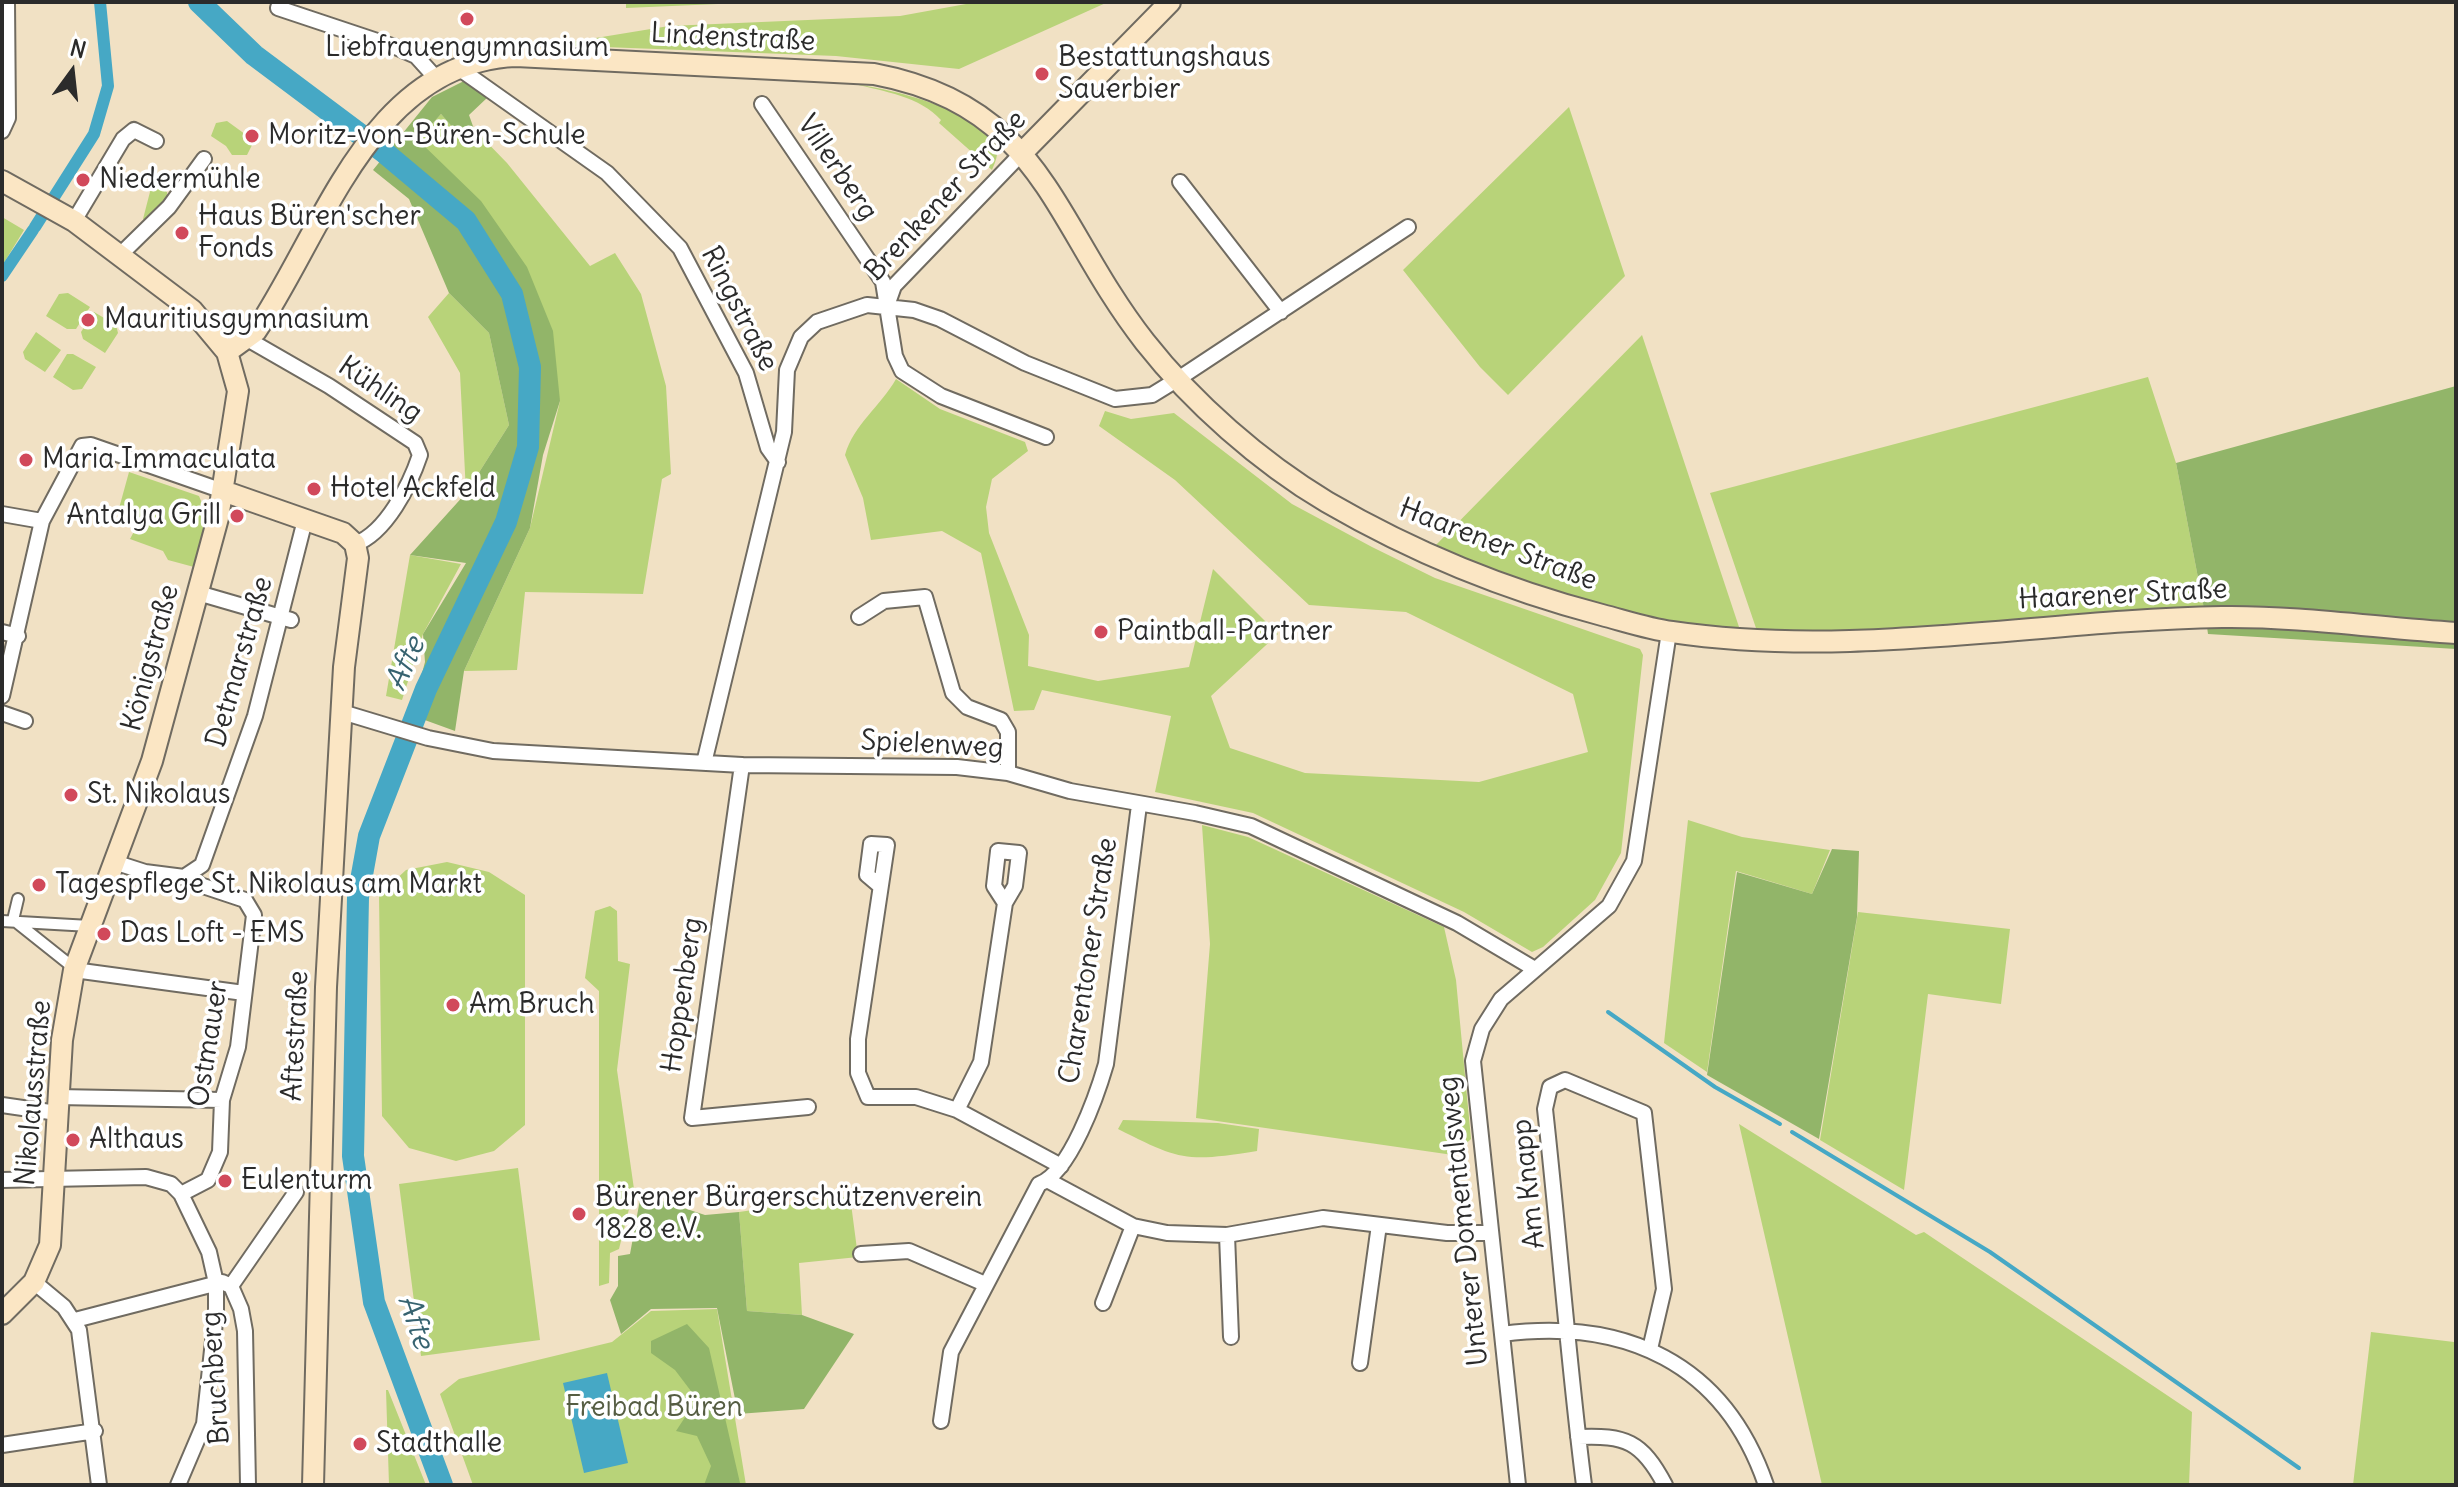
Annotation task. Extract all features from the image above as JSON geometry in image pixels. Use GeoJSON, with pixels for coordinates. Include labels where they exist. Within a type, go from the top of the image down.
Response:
{"type":"FeatureCollection","features":[{"type":"Feature","properties":{"kind":"main road","name":"Brenkener Straße"},"geometry":{"type":"LineString","coordinates":[[1023,152],[1170,2]]}},
{"type":"Feature","properties":{"kind":"main road","name":"Lindenstraße"},"geometry":{"type":"LineString","coordinates":[[249,340],[358,158],[385,119],[435,77],[477,61],[516,56],[874,74],[903,79],[949,96],[987,118],[1023,152]]}},
{"type":"Feature","properties":{"kind":"main road","name":"Haarener Straße"},"geometry":{"type":"LineString","coordinates":[[1023,152],[1126,316],[1178,379],[1285,473],[1378,529],[1443,561],[1549,601],[1669,632],[1751,640],[1819,641],[2234,617],[2456,633]]}},
{"type":"Feature","properties":{"kind":"main road"},"geometry":{"type":"LineString","coordinates":[[2,181],[58,210],[121,254],[192,310],[227,352],[249,340]]}},
{"type":"Feature","properties":{"kind":"main road","name":"Königstraße"},"geometry":{"type":"LineString","coordinates":[[74,970],[117,863],[152,761],[198,593],[223,491],[238,391],[227,352]]}},
{"type":"Feature","properties":{"kind":"main road"},"geometry":{"type":"LineString","coordinates":[[223,491],[343,533],[355,544]]}},
{"type":"Feature","properties":{"kind":"main road","name":"Aftestraße"},"geometry":{"type":"LineString","coordinates":[[313,1485],[320,1118],[342,712],[358,558],[355,544]]}},
{"type":"Feature","properties":{"kind":"main road","name":"Nikolausstraße"},"geometry":{"type":"LineString","coordinates":[[34,1282],[50,1245],[62,1040],[74,970]]}},
{"type":"Feature","properties":{"kind":"main road"},"geometry":{"type":"LineString","coordinates":[[2,1314],[34,1282]]}},
{"type":"Feature","properties":{"kind":"street"},"geometry":{"type":"LineString","coordinates":[[2,131],[8,118],[7,2]]}},
{"type":"Feature","properties":{"kind":"street"},"geometry":{"type":"LineString","coordinates":[[280,2],[278,8],[416,56],[435,77]]}},
{"type":"Feature","properties":{"kind":"street","name":"Ringstraße"},"geometry":{"type":"LineString","coordinates":[[457,67],[607,173],[635,198],[680,248],[746,373],[768,448],[778,462]]}},
{"type":"Feature","properties":{"kind":"street","name":"Villerberg"},"geometry":{"type":"LineString","coordinates":[[762,104],[883,282],[895,356],[902,371],[941,396],[1046,437]]}},
{"type":"Feature","properties":{"kind":"street"},"geometry":{"type":"LineString","coordinates":[[58,210],[134,130],[156,141]]}},
{"type":"Feature","properties":{"kind":"street","name":"Brenkener Straße"},"geometry":{"type":"LineString","coordinates":[[778,462],[784,432],[787,370],[801,337],[817,322],[836,313],[867,305],[887,305],[894,286],[1023,152]]}},
{"type":"Feature","properties":{"kind":"street"},"geometry":{"type":"LineString","coordinates":[[121,254],[169,207],[204,159]]}},
{"type":"Feature","properties":{"kind":"street"},"geometry":{"type":"LineString","coordinates":[[1180,182],[1281,312]]}},
{"type":"Feature","properties":{"kind":"street"},"geometry":{"type":"LineString","coordinates":[[887,305],[940,319],[1025,363],[1115,399],[1152,395],[1408,227]]}},
{"type":"Feature","properties":{"kind":"street","name":"Kühling"},"geometry":{"type":"LineString","coordinates":[[249,340],[329,386],[415,443],[420,455],[413,475],[377,531],[355,544]]}},
{"type":"Feature","properties":{"kind":"street"},"geometry":{"type":"LineString","coordinates":[[2,696],[42,521],[82,446],[91,445],[223,491]]}},
{"type":"Feature","properties":{"kind":"street"},"geometry":{"type":"LineString","coordinates":[[704,763],[778,462]]}},
{"type":"Feature","properties":{"kind":"street"},"geometry":{"type":"LineString","coordinates":[[2,514],[42,521]]}},
{"type":"Feature","properties":{"kind":"street","name":"Detmarstraße"},"geometry":{"type":"LineString","coordinates":[[190,876],[202,865],[215,834],[255,716],[286,618],[305,520]]}},
{"type":"Feature","properties":{"kind":"street"},"geometry":{"type":"LineString","coordinates":[[198,593],[286,618]]}},
{"type":"Feature","properties":{"kind":"street"},"geometry":{"type":"LineString","coordinates":[[859,617],[884,601],[925,597],[953,693],[967,707],[1001,720],[1008,732],[1008,773]]}},
{"type":"Feature","properties":{"kind":"street"},"geometry":{"type":"LineString","coordinates":[[2,632],[18,636]]}},
{"type":"Feature","properties":{"kind":"street","name":"Unterer Domentalsweg"},"geometry":{"type":"LineString","coordinates":[[1518,1485],[1473,1061],[1482,1029],[1501,999],[1533,968],[1609,906],[1634,861],[1669,632]]}},
{"type":"Feature","properties":{"kind":"street","name":"Spielenweg"},"geometry":{"type":"LineString","coordinates":[[342,712],[428,738],[493,751],[742,765],[957,767],[1008,773],[1139,805],[1251,826],[1457,923],[1533,968]]}},
{"type":"Feature","properties":{"kind":"street"},"geometry":{"type":"LineString","coordinates":[[2,713],[25,721]]}},
{"type":"Feature","properties":{"kind":"street","name":"Hoppenberg"},"geometry":{"type":"LineString","coordinates":[[742,765],[692,1118],[808,1107]]}},
{"type":"Feature","properties":{"kind":"street","name":"Charentoner Straße"},"geometry":{"type":"LineString","coordinates":[[941,1421],[951,1352],[1039,1184],[1049,1181],[1061,1166],[1098,1092],[1106,1064],[1139,805]]}},
{"type":"Feature","properties":{"kind":"street"},"geometry":{"type":"LineString","coordinates":[[117,863],[145,872],[190,876]]}},
{"type":"Feature","properties":{"kind":"street","name":"Ostmauer"},"geometry":{"type":"LineString","coordinates":[[181,1194],[203,1184],[215,1169],[220,1152],[222,1100],[238,1047],[253,909],[245,900],[200,885],[190,876]]}},
{"type":"Feature","properties":{"kind":"street"},"geometry":{"type":"LineString","coordinates":[[880,886],[858,1039],[858,1073],[868,1097],[916,1097],[957,1110],[1061,1166]]}},
{"type":"Feature","properties":{"kind":"street"},"geometry":{"type":"LineString","coordinates":[[8,921],[18,899]]}},
{"type":"Feature","properties":{"kind":"street"},"geometry":{"type":"LineString","coordinates":[[957,1110],[981,1062],[1005,903]]}},
{"type":"Feature","properties":{"kind":"street"},"geometry":{"type":"LineString","coordinates":[[8,921],[90,926]]}},
{"type":"Feature","properties":{"kind":"street"},"geometry":{"type":"LineString","coordinates":[[8,921],[74,970],[244,993]]}},
{"type":"Feature","properties":{"kind":"street","name":"Am Knapp"},"geometry":{"type":"LineString","coordinates":[[1567,1329],[1545,1109],[1550,1087],[1565,1080],[1644,1113],[1664,1289],[1650,1349]]}},
{"type":"Feature","properties":{"kind":"street"},"geometry":{"type":"LineString","coordinates":[[2,1105],[222,1100]]}},
{"type":"Feature","properties":{"kind":"street"},"geometry":{"type":"LineString","coordinates":[[2,1180],[146,1177],[171,1184],[181,1194]]}},
{"type":"Feature","properties":{"kind":"street"},"geometry":{"type":"LineString","coordinates":[[1049,1181],[1133,1226],[1167,1233],[1227,1235],[1323,1218],[1447,1233],[1489,1233]]}},
{"type":"Feature","properties":{"kind":"street"},"geometry":{"type":"LineString","coordinates":[[178,1485],[204,1424],[216,1313],[223,1284],[296,1192]]}},
{"type":"Feature","properties":{"kind":"street","name":"Bruchberg"},"geometry":{"type":"LineString","coordinates":[[181,1194],[223,1284],[241,1309],[245,1331],[248,1485]]}},
{"type":"Feature","properties":{"kind":"street"},"geometry":{"type":"LineString","coordinates":[[1360,1363],[1379,1225]]}},
{"type":"Feature","properties":{"kind":"street"},"geometry":{"type":"LineString","coordinates":[[1103,1303],[1133,1226]]}},
{"type":"Feature","properties":{"kind":"street"},"geometry":{"type":"LineString","coordinates":[[1227,1235],[1231,1337]]}},
{"type":"Feature","properties":{"kind":"street"},"geometry":{"type":"LineString","coordinates":[[861,1254],[909,1251],[985,1284]]}},
{"type":"Feature","properties":{"kind":"street"},"geometry":{"type":"LineString","coordinates":[[34,1282],[75,1320],[81,1338],[95,1431],[99,1485]]}},
{"type":"Feature","properties":{"kind":"street"},"geometry":{"type":"LineString","coordinates":[[75,1320],[223,1284]]}},
{"type":"Feature","properties":{"kind":"street"},"geometry":{"type":"LineString","coordinates":[[1567,1329],[1584,1485]]}},
{"type":"Feature","properties":{"kind":"street"},"geometry":{"type":"LineString","coordinates":[[1502,1334],[1567,1329],[1599,1333],[1650,1349],[1708,1388],[1747,1441],[1766,1485]]}},
{"type":"Feature","properties":{"kind":"street"},"geometry":{"type":"LineString","coordinates":[[2,1445],[95,1431]]}},
{"type":"Feature","properties":{"kind":"street"},"geometry":{"type":"LineString","coordinates":[[1578,1437],[1615,1436],[1645,1453],[1665,1485]]}},
{"type":"Feature","properties":{"kind":"green space"},"geometry":{"type":"Polygon","coordinates":[[[626,2],[764,2],[626,8],[626,2]]]}},
{"type":"Feature","properties":{"kind":"green space"},"geometry":{"type":"Polygon","coordinates":[[[977,2],[1108,2],[959,69],[836,56],[553,45],[669,26],[900,16],[977,2]]]}},
{"type":"Feature","properties":{"kind":"green space"},"geometry":{"type":"Polygon","coordinates":[[[470,78],[488,97],[469,115],[474,129],[460,136],[441,114],[418,140],[481,201],[527,267],[553,331],[560,401],[543,455],[530,528],[464,671],[455,731],[411,715],[425,662],[423,634],[466,563],[410,555],[466,493],[509,425],[489,333],[449,293],[409,199],[373,170],[432,97],[470,78]]]}},
{"type":"Feature","properties":{"kind":"green space"},"geometry":{"type":"Polygon","coordinates":[[[854,84],[933,103],[973,122],[988,133],[996,146],[997,155],[992,170],[939,123],[941,120],[933,112],[901,96],[854,84]]]}},
{"type":"Feature","properties":{"kind":"green space"},"geometry":{"type":"Polygon","coordinates":[[[1569,107],[1625,276],[1508,395],[1480,367],[1403,270],[1569,107]]]}},
{"type":"Feature","properties":{"kind":"green space"},"geometry":{"type":"Polygon","coordinates":[[[441,114],[460,136],[474,129],[507,163],[590,266],[615,253],[641,294],[666,386],[671,474],[662,479],[643,594],[525,592],[517,670],[464,671],[530,528],[560,401],[418,140],[441,114]]]}},
{"type":"Feature","properties":{"kind":"green space"},"geometry":{"type":"Polygon","coordinates":[[[227,121],[249,137],[252,145],[247,155],[232,155],[226,146],[211,136],[216,123],[227,121]]]}},
{"type":"Feature","properties":{"kind":"green space"},"geometry":{"type":"Polygon","coordinates":[[[158,185],[167,192],[168,202],[146,221],[143,219],[151,188],[158,185]]]}},
{"type":"Feature","properties":{"kind":"green space"},"geometry":{"type":"Polygon","coordinates":[[[2,217],[24,230],[2,266],[2,217]]]}},
{"type":"Feature","properties":{"kind":"green space"},"geometry":{"type":"Polygon","coordinates":[[[68,293],[90,307],[76,329],[67,329],[46,316],[59,294],[68,293]]]}},
{"type":"Feature","properties":{"kind":"green space"},"geometry":{"type":"Polygon","coordinates":[[[449,293],[489,333],[509,425],[466,493],[460,373],[428,317],[449,293]]]}},
{"type":"Feature","properties":{"kind":"green space"},"geometry":{"type":"Polygon","coordinates":[[[94,312],[116,325],[118,333],[105,353],[83,339],[81,332],[94,312]]]}},
{"type":"Feature","properties":{"kind":"green space"},"geometry":{"type":"Polygon","coordinates":[[[36,332],[61,350],[45,372],[25,359],[23,352],[36,332]]]}},
{"type":"Feature","properties":{"kind":"green space"},"geometry":{"type":"Polygon","coordinates":[[[1642,335],[1740,630],[1647,618],[1546,593],[1434,547],[1642,335]]]}},
{"type":"Feature","properties":{"kind":"green space"},"geometry":{"type":"Polygon","coordinates":[[[67,354],[73,354],[96,367],[82,389],[73,390],[53,377],[67,354]]]}},
{"type":"Feature","properties":{"kind":"green space"},"geometry":{"type":"Polygon","coordinates":[[[2148,377],[2176,463],[2204,609],[1870,630],[1757,631],[1710,493],[2148,377]]]}},
{"type":"Feature","properties":{"kind":"green space"},"geometry":{"type":"Polygon","coordinates":[[[896,379],[940,409],[1025,442],[1028,451],[992,479],[986,507],[989,533],[1029,635],[1028,666],[1098,681],[1189,667],[1213,569],[1278,634],[1211,696],[1230,748],[1305,773],[1479,782],[1588,752],[1573,694],[1406,612],[1309,605],[1175,480],[1099,426],[1105,411],[1131,419],[1174,413],[1292,504],[1372,547],[1435,578],[1640,649],[1643,655],[1621,853],[1595,900],[1543,947],[1532,952],[1464,912],[1253,813],[1155,792],[1171,716],[1042,690],[1034,710],[1014,711],[981,553],[942,531],[871,540],[863,498],[845,455],[861,425],[896,379]]]}},
{"type":"Feature","properties":{"kind":"green space"},"geometry":{"type":"Polygon","coordinates":[[[2456,386],[2456,623],[2297,608],[2204,609],[2176,463],[2456,386]]]}},
{"type":"Feature","properties":{"kind":"green space"},"geometry":{"type":"Polygon","coordinates":[[[129,472],[199,496],[208,518],[194,567],[168,560],[163,551],[130,539],[138,524],[118,512],[129,472]]]}},
{"type":"Feature","properties":{"kind":"green space"},"geometry":{"type":"Polygon","coordinates":[[[410,555],[461,564],[423,634],[402,700],[386,696],[410,555]]]}},
{"type":"Feature","properties":{"kind":"green space"},"geometry":{"type":"Polygon","coordinates":[[[2207,627],[2288,628],[2456,642],[2456,649],[2208,634],[2207,627]]]}},
{"type":"Feature","properties":{"kind":"green space"},"geometry":{"type":"Polygon","coordinates":[[[1688,820],[1742,837],[1830,850],[1812,894],[1736,871],[1707,1072],[1664,1043],[1688,820]]]}},
{"type":"Feature","properties":{"kind":"green space"},"geometry":{"type":"Polygon","coordinates":[[[1202,825],[1248,837],[1444,927],[1456,980],[1471,1139],[1453,1155],[1196,1118],[1210,944],[1202,825]]]}},
{"type":"Feature","properties":{"kind":"green space"},"geometry":{"type":"Polygon","coordinates":[[[1832,849],[1859,851],[1857,917],[1819,1139],[1707,1075],[1737,872],[1812,894],[1832,849]]]}},
{"type":"Feature","properties":{"kind":"green space","name":"Am Bruch"},"geometry":{"type":"Polygon","coordinates":[[[447,862],[489,872],[525,895],[525,1125],[494,1151],[456,1161],[409,1148],[382,1116],[379,895],[406,870],[447,862]]]}},
{"type":"Feature","properties":{"kind":"green space"},"geometry":{"type":"Polygon","coordinates":[[[610,906],[617,911],[618,961],[630,964],[617,1070],[634,1189],[619,1249],[610,1253],[609,1283],[599,1286],[599,991],[585,978],[595,911],[610,906]]]}},
{"type":"Feature","properties":{"kind":"green space"},"geometry":{"type":"Polygon","coordinates":[[[1858,912],[2010,929],[2001,1004],[1928,994],[1904,1190],[1820,1140],[1858,912]]]}},
{"type":"Feature","properties":{"kind":"green space"},"geometry":{"type":"Polygon","coordinates":[[[1123,1120],[1218,1123],[1259,1129],[1257,1151],[1215,1157],[1171,1153],[1118,1129],[1123,1120]]]}},
{"type":"Feature","properties":{"kind":"green space"},"geometry":{"type":"Polygon","coordinates":[[[1739,1124],[1916,1235],[1924,1232],[2192,1412],[2189,1485],[1822,1485],[1739,1124]]]}},
{"type":"Feature","properties":{"kind":"green space"},"geometry":{"type":"Polygon","coordinates":[[[518,1168],[540,1340],[421,1356],[399,1184],[518,1168]]]}},
{"type":"Feature","properties":{"kind":"green space"},"geometry":{"type":"Polygon","coordinates":[[[641,1194],[705,1215],[739,1212],[747,1311],[802,1315],[854,1334],[804,1409],[738,1414],[717,1308],[651,1309],[621,1334],[610,1300],[618,1286],[618,1256],[630,1254],[641,1194]]]}},
{"type":"Feature","properties":{"kind":"green space"},"geometry":{"type":"Polygon","coordinates":[[[850,1196],[858,1257],[799,1263],[802,1315],[747,1311],[739,1212],[850,1196]]]}},
{"type":"Feature","properties":{"kind":"green space","name":"Freibad Büren"},"geometry":{"type":"Polygon","coordinates":[[[717,1309],[746,1485],[473,1485],[440,1394],[459,1379],[612,1342],[651,1311],[717,1309]]]}},
{"type":"Feature","properties":{"kind":"green space"},"geometry":{"type":"Polygon","coordinates":[[[687,1324],[709,1348],[740,1483],[704,1485],[711,1466],[697,1436],[676,1431],[697,1399],[675,1370],[651,1353],[651,1341],[687,1324]]]}},
{"type":"Feature","properties":{"kind":"green space"},"geometry":{"type":"Polygon","coordinates":[[[2456,1331],[2456,1485],[2353,1485],[2371,1332],[2454,1342],[2456,1331]]]}},
{"type":"Feature","properties":{"kind":"green space"},"geometry":{"type":"Polygon","coordinates":[[[388,1390],[426,1485],[389,1485],[388,1390]]]}},
{"type":"Feature","properties":{"kind":"water"},"geometry":{"type":"Polygon","coordinates":[[[607,1373],[628,1463],[584,1473],[563,1383],[607,1373]]]}},
{"type":"Feature","properties":{"kind":"waterway"},"geometry":{"type":"LineString","coordinates":[[35,227],[94,134],[108,86],[100,2]]}},
{"type":"Feature","properties":{"kind":"waterway","name":"Afte"},"geometry":{"type":"LineString","coordinates":[[199,2],[254,55],[385,153],[466,221],[512,294],[530,367],[528,447],[506,522],[426,689],[369,836],[358,897],[353,1156],[374,1302],[442,1485]]}},
{"type":"Feature","properties":{"kind":"waterway"},"geometry":{"type":"LineString","coordinates":[[2,276],[33,230]]}},
{"type":"Feature","properties":{"kind":"waterway"},"geometry":{"type":"LineString","coordinates":[[1608,1012],[1715,1087],[1780,1124]]}},
{"type":"Feature","properties":{"kind":"waterway"},"geometry":{"type":"LineString","coordinates":[[1792,1132],[1990,1252],[2299,1468]]}},
{"type":"Feature","properties":{"kind":"place","name":"Liebfrauengymnasium"},"geometry":{"type":"Point","coordinates":[467,19]}},
{"type":"Feature","properties":{"kind":"place","name":"Bestattungshaus Sauerbier"},"geometry":{"type":"Point","coordinates":[1042,74]}},
{"type":"Feature","properties":{"kind":"place","name":"Moritz-von-Büren-Schule"},"geometry":{"type":"Point","coordinates":[252,136]}},
{"type":"Feature","properties":{"kind":"place","name":"Niedermühle"},"geometry":{"type":"Point","coordinates":[83,180]}},
{"type":"Feature","properties":{"kind":"place","name":"Haus Büren'scher Fonds"},"geometry":{"type":"Point","coordinates":[182,233]}},
{"type":"Feature","properties":{"kind":"place","name":"Mauritiusgymnasium"},"geometry":{"type":"Point","coordinates":[88,320]}},
{"type":"Feature","properties":{"kind":"place","name":"Maria Immaculata"},"geometry":{"type":"Point","coordinates":[26,460]}},
{"type":"Feature","properties":{"kind":"place","name":"Hotel Ackfeld"},"geometry":{"type":"Point","coordinates":[314,489]}},
{"type":"Feature","properties":{"kind":"place","name":"Antalya Grill"},"geometry":{"type":"Point","coordinates":[237,516]}},
{"type":"Feature","properties":{"kind":"place","name":"Paintball-Partner"},"geometry":{"type":"Point","coordinates":[1101,632]}},
{"type":"Feature","properties":{"kind":"place","name":"St. Nikolaus"},"geometry":{"type":"Point","coordinates":[71,795]}},
{"type":"Feature","properties":{"kind":"place","name":"Tagespflege St. Nikolaus am Markt"},"geometry":{"type":"Point","coordinates":[39,885]}},
{"type":"Feature","properties":{"kind":"place","name":"Das Loft - EMS"},"geometry":{"type":"Point","coordinates":[104,934]}},
{"type":"Feature","properties":{"kind":"place","name":"Am Bruch"},"geometry":{"type":"Point","coordinates":[453,1005]}},
{"type":"Feature","properties":{"kind":"place","name":"Althaus"},"geometry":{"type":"Point","coordinates":[73,1140]}},
{"type":"Feature","properties":{"kind":"place","name":"Eulenturm"},"geometry":{"type":"Point","coordinates":[225,1181]}},
{"type":"Feature","properties":{"kind":"place","name":"Bürener Bürgerschützenverein 1828 e.V."},"geometry":{"type":"Point","coordinates":[579,1214]}},
{"type":"Feature","properties":{"kind":"place","name":"Stadthalle"},"geometry":{"type":"Point","coordinates":[360,1444]}}]}
